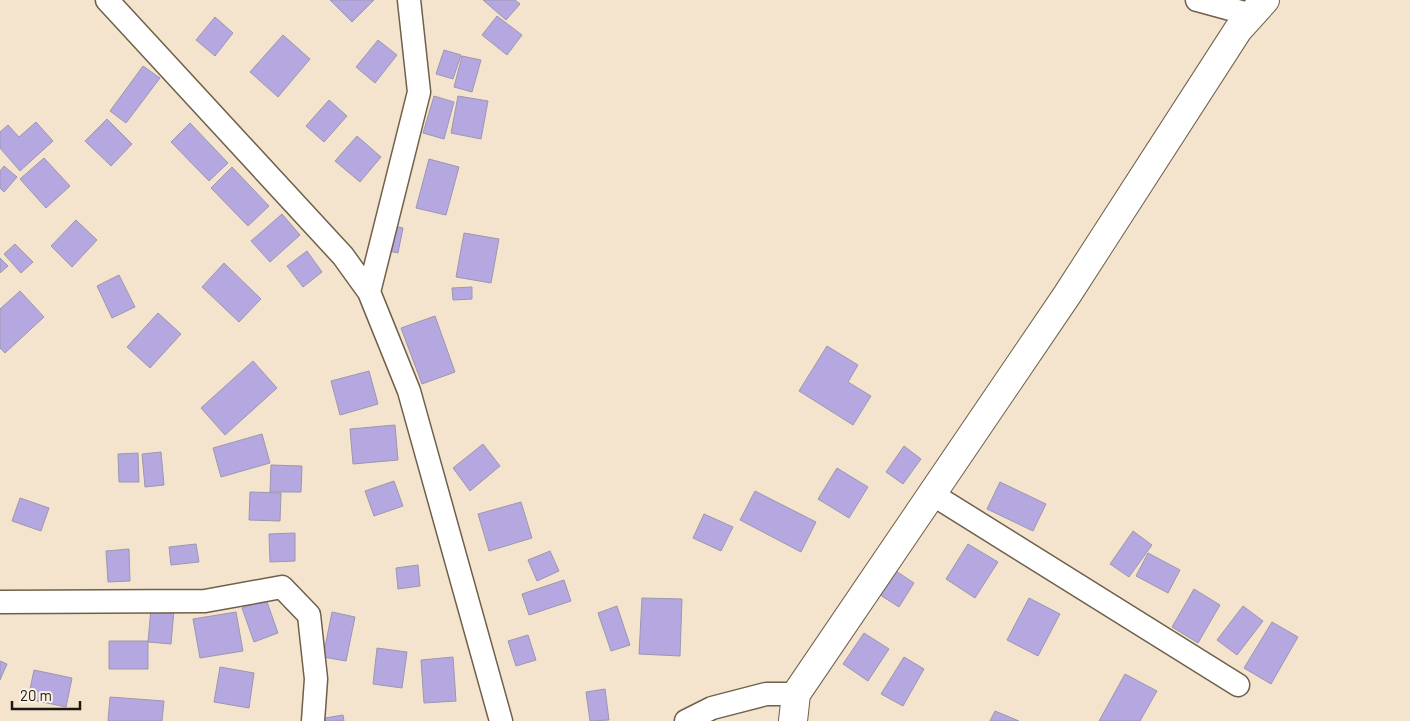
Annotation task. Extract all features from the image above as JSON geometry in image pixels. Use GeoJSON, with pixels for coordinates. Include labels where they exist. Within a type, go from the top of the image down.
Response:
{"type":"FeatureCollection","features":[{"type":"Feature","properties":{"kind":"street"},"geometry":{"type":"LineString","coordinates":[[107,0],[343,256],[369,292],[409,391],[501,721]]}},
{"type":"Feature","properties":{"kind":"street"},"geometry":{"type":"LineString","coordinates":[[369,292],[419,92],[409,0]]}},
{"type":"Feature","properties":{"kind":"street"},"geometry":{"type":"LineString","coordinates":[[1197,0],[1258,8]]}},
{"type":"Feature","properties":{"kind":"street"},"geometry":{"type":"LineString","coordinates":[[793,721],[796,694],[1067,295],[1238,30],[1258,8]]}},
{"type":"Feature","properties":{"kind":"street"},"geometry":{"type":"LineString","coordinates":[[932,494],[1238,685]]}},
{"type":"Feature","properties":{"kind":"street"},"geometry":{"type":"LineString","coordinates":[[0,602],[205,601],[282,587],[309,615],[316,679],[313,721]]}},
{"type":"Feature","properties":{"kind":"street"},"geometry":{"type":"LineString","coordinates":[[686,721],[712,708],[766,694],[796,694]]}},
{"type":"Feature","properties":{"kind":"building"},"geometry":{"type":"Polygon","coordinates":[[[330,0],[374,0],[352,22],[330,0]]]}},
{"type":"Feature","properties":{"kind":"building"},"geometry":{"type":"Polygon","coordinates":[[[483,0],[515,0],[520,4],[506,20],[483,0]]]}},
{"type":"Feature","properties":{"kind":"building"},"geometry":{"type":"Polygon","coordinates":[[[497,16],[522,35],[507,55],[482,35],[497,16]]]}},
{"type":"Feature","properties":{"kind":"building"},"geometry":{"type":"Polygon","coordinates":[[[215,17],[233,33],[215,56],[196,40],[215,17]]]}},
{"type":"Feature","properties":{"kind":"building"},"geometry":{"type":"Polygon","coordinates":[[[283,35],[310,59],[278,97],[250,72],[283,35]]]}},
{"type":"Feature","properties":{"kind":"building"},"geometry":{"type":"Polygon","coordinates":[[[378,40],[397,55],[375,83],[356,67],[378,40]]]}},
{"type":"Feature","properties":{"kind":"building"},"geometry":{"type":"Polygon","coordinates":[[[444,50],[461,55],[453,79],[436,74],[444,50]]]}},
{"type":"Feature","properties":{"kind":"building"},"geometry":{"type":"Polygon","coordinates":[[[462,56],[481,60],[472,92],[454,87],[462,56]]]}},
{"type":"Feature","properties":{"kind":"building"},"geometry":{"type":"Polygon","coordinates":[[[143,66],[160,78],[126,123],[110,111],[143,66]]]}},
{"type":"Feature","properties":{"kind":"building"},"geometry":{"type":"Polygon","coordinates":[[[434,96],[454,102],[444,139],[423,133],[434,96]]]}},
{"type":"Feature","properties":{"kind":"building"},"geometry":{"type":"Polygon","coordinates":[[[458,96],[488,101],[481,139],[451,133],[458,96]]]}},
{"type":"Feature","properties":{"kind":"building"},"geometry":{"type":"Polygon","coordinates":[[[329,100],[347,116],[324,142],[306,126],[329,100]]]}},
{"type":"Feature","properties":{"kind":"building"},"geometry":{"type":"Polygon","coordinates":[[[107,119],[132,144],[111,166],[85,141],[107,119]]]}},
{"type":"Feature","properties":{"kind":"building"},"geometry":{"type":"Polygon","coordinates":[[[36,122],[53,141],[20,171],[0,148],[0,132],[8,125],[19,137],[36,122]]]}},
{"type":"Feature","properties":{"kind":"building"},"geometry":{"type":"Polygon","coordinates":[[[190,123],[228,163],[209,181],[171,142],[190,123]]]}},
{"type":"Feature","properties":{"kind":"building"},"geometry":{"type":"Polygon","coordinates":[[[357,136],[381,157],[360,182],[335,161],[357,136]]]}},
{"type":"Feature","properties":{"kind":"building"},"geometry":{"type":"Polygon","coordinates":[[[44,158],[70,186],[46,208],[20,179],[44,158]]]}},
{"type":"Feature","properties":{"kind":"building"},"geometry":{"type":"Polygon","coordinates":[[[429,159],[459,167],[446,215],[416,208],[429,159]]]}},
{"type":"Feature","properties":{"kind":"building"},"geometry":{"type":"Polygon","coordinates":[[[4,166],[17,177],[4,192],[0,188],[0,171],[4,166]]]}},
{"type":"Feature","properties":{"kind":"building"},"geometry":{"type":"Polygon","coordinates":[[[232,167],[269,206],[248,226],[211,188],[232,167]]]}},
{"type":"Feature","properties":{"kind":"building"},"geometry":{"type":"Polygon","coordinates":[[[282,214],[300,235],[270,262],[251,241],[282,214]]]}},
{"type":"Feature","properties":{"kind":"building"},"geometry":{"type":"Polygon","coordinates":[[[76,220],[97,240],[72,267],[51,246],[76,220]]]}},
{"type":"Feature","properties":{"kind":"building"},"geometry":{"type":"Polygon","coordinates":[[[394,226],[403,228],[398,253],[389,251],[394,226]]]}},
{"type":"Feature","properties":{"kind":"building"},"geometry":{"type":"Polygon","coordinates":[[[464,233],[499,239],[491,283],[456,277],[464,233]]]}},
{"type":"Feature","properties":{"kind":"building"},"geometry":{"type":"Polygon","coordinates":[[[15,244],[33,262],[21,273],[4,254],[15,244]]]}},
{"type":"Feature","properties":{"kind":"building"},"geometry":{"type":"Polygon","coordinates":[[[307,251],[322,272],[303,287],[287,266],[307,251]]]}},
{"type":"Feature","properties":{"kind":"building"},"geometry":{"type":"Polygon","coordinates":[[[0,258],[8,266],[0,273],[0,258]]]}},
{"type":"Feature","properties":{"kind":"building"},"geometry":{"type":"Polygon","coordinates":[[[224,263],[261,299],[239,322],[202,287],[224,263]]]}},
{"type":"Feature","properties":{"kind":"building"},"geometry":{"type":"Polygon","coordinates":[[[119,275],[135,307],[112,318],[97,286],[119,275]]]}},
{"type":"Feature","properties":{"kind":"building"},"geometry":{"type":"Polygon","coordinates":[[[472,287],[472,299],[453,300],[452,288],[472,287]]]}},
{"type":"Feature","properties":{"kind":"building"},"geometry":{"type":"Polygon","coordinates":[[[20,291],[44,317],[5,353],[0,348],[0,309],[20,291]]]}},
{"type":"Feature","properties":{"kind":"building"},"geometry":{"type":"Polygon","coordinates":[[[158,313],[181,334],[150,368],[127,347],[158,313]]]}},
{"type":"Feature","properties":{"kind":"building"},"geometry":{"type":"Polygon","coordinates":[[[435,316],[455,372],[422,384],[401,328],[435,316]]]}},
{"type":"Feature","properties":{"kind":"building"},"geometry":{"type":"Polygon","coordinates":[[[827,346],[858,365],[848,382],[871,396],[853,425],[799,391],[827,346]]]}},
{"type":"Feature","properties":{"kind":"building"},"geometry":{"type":"Polygon","coordinates":[[[253,361],[277,388],[225,435],[201,408],[253,361]]]}},
{"type":"Feature","properties":{"kind":"building"},"geometry":{"type":"Polygon","coordinates":[[[369,371],[378,404],[340,415],[331,381],[369,371]]]}},
{"type":"Feature","properties":{"kind":"building"},"geometry":{"type":"Polygon","coordinates":[[[395,425],[398,460],[353,464],[350,429],[395,425]]]}},
{"type":"Feature","properties":{"kind":"building"},"geometry":{"type":"Polygon","coordinates":[[[262,434],[270,463],[221,477],[213,448],[262,434]]]}},
{"type":"Feature","properties":{"kind":"building"},"geometry":{"type":"Polygon","coordinates":[[[483,444],[500,466],[470,491],[453,468],[483,444]]]}},
{"type":"Feature","properties":{"kind":"building"},"geometry":{"type":"Polygon","coordinates":[[[904,446],[921,459],[903,484],[886,472],[904,446]]]}},
{"type":"Feature","properties":{"kind":"building"},"geometry":{"type":"Polygon","coordinates":[[[161,452],[164,485],[145,487],[142,454],[161,452]]]}},
{"type":"Feature","properties":{"kind":"building"},"geometry":{"type":"Polygon","coordinates":[[[138,453],[139,482],[119,482],[118,454],[138,453]]]}},
{"type":"Feature","properties":{"kind":"building"},"geometry":{"type":"Polygon","coordinates":[[[271,465],[302,466],[301,492],[270,492],[271,465]]]}},
{"type":"Feature","properties":{"kind":"building"},"geometry":{"type":"Polygon","coordinates":[[[837,468],[868,487],[849,518],[818,499],[837,468]]]}},
{"type":"Feature","properties":{"kind":"building"},"geometry":{"type":"Polygon","coordinates":[[[394,481],[403,506],[374,516],[365,491],[394,481]]]}},
{"type":"Feature","properties":{"kind":"building"},"geometry":{"type":"Polygon","coordinates":[[[1000,482],[1046,504],[1033,531],[987,509],[1000,482]]]}},
{"type":"Feature","properties":{"kind":"building"},"geometry":{"type":"Polygon","coordinates":[[[755,491],[816,522],[801,552],[740,520],[755,491]]]}},
{"type":"Feature","properties":{"kind":"building"},"geometry":{"type":"Polygon","coordinates":[[[250,492],[281,493],[280,521],[249,520],[250,492]]]}},
{"type":"Feature","properties":{"kind":"building"},"geometry":{"type":"Polygon","coordinates":[[[20,498],[49,508],[41,531],[12,521],[20,498]]]}},
{"type":"Feature","properties":{"kind":"building"},"geometry":{"type":"Polygon","coordinates":[[[521,502],[532,538],[489,551],[478,514],[521,502]]]}},
{"type":"Feature","properties":{"kind":"building"},"geometry":{"type":"Polygon","coordinates":[[[704,514],[733,527],[721,551],[693,538],[704,514]]]}},
{"type":"Feature","properties":{"kind":"building"},"geometry":{"type":"Polygon","coordinates":[[[1133,531],[1152,545],[1129,577],[1110,564],[1133,531]]]}},
{"type":"Feature","properties":{"kind":"building"},"geometry":{"type":"Polygon","coordinates":[[[295,533],[295,561],[270,562],[269,534],[295,533]]]}},
{"type":"Feature","properties":{"kind":"building"},"geometry":{"type":"Polygon","coordinates":[[[196,544],[199,562],[171,565],[169,547],[196,544]]]}},
{"type":"Feature","properties":{"kind":"building"},"geometry":{"type":"Polygon","coordinates":[[[968,544],[998,562],[975,598],[946,579],[968,544]]]}},
{"type":"Feature","properties":{"kind":"building"},"geometry":{"type":"Polygon","coordinates":[[[129,549],[130,581],[108,582],[106,551],[129,549]]]}},
{"type":"Feature","properties":{"kind":"building"},"geometry":{"type":"Polygon","coordinates":[[[550,551],[559,571],[537,581],[528,560],[550,551]]]}},
{"type":"Feature","properties":{"kind":"building"},"geometry":{"type":"Polygon","coordinates":[[[1148,553],[1180,570],[1168,593],[1136,576],[1148,553]]]}},
{"type":"Feature","properties":{"kind":"building"},"geometry":{"type":"Polygon","coordinates":[[[418,565],[420,586],[398,589],[396,568],[418,565]]]}},
{"type":"Feature","properties":{"kind":"building"},"geometry":{"type":"Polygon","coordinates":[[[893,569],[914,583],[899,607],[877,593],[893,569]]]}},
{"type":"Feature","properties":{"kind":"building"},"geometry":{"type":"Polygon","coordinates":[[[564,580],[571,601],[529,615],[522,594],[564,580]]]}},
{"type":"Feature","properties":{"kind":"building"},"geometry":{"type":"Polygon","coordinates":[[[1194,589],[1220,605],[1198,643],[1172,627],[1194,589]]]}},
{"type":"Feature","properties":{"kind":"building"},"geometry":{"type":"Polygon","coordinates":[[[642,598],[682,599],[680,656],[639,654],[642,598]]]}},
{"type":"Feature","properties":{"kind":"building"},"geometry":{"type":"Polygon","coordinates":[[[1029,598],[1060,614],[1038,656],[1007,640],[1029,598]]]}},
{"type":"Feature","properties":{"kind":"building"},"geometry":{"type":"Polygon","coordinates":[[[266,599],[278,633],[254,642],[242,608],[266,599]]]}},
{"type":"Feature","properties":{"kind":"building"},"geometry":{"type":"Polygon","coordinates":[[[617,606],[630,645],[611,651],[598,613],[617,606]]]}},
{"type":"Feature","properties":{"kind":"building"},"geometry":{"type":"Polygon","coordinates":[[[1243,606],[1263,621],[1237,655],[1217,640],[1243,606]]]}},
{"type":"Feature","properties":{"kind":"building"},"geometry":{"type":"Polygon","coordinates":[[[151,608],[174,610],[171,644],[148,642],[151,608]]]}},
{"type":"Feature","properties":{"kind":"building"},"geometry":{"type":"Polygon","coordinates":[[[236,612],[243,651],[200,658],[193,619],[236,612]]]}},
{"type":"Feature","properties":{"kind":"building"},"geometry":{"type":"Polygon","coordinates":[[[332,612],[355,617],[346,661],[323,657],[332,612]]]}},
{"type":"Feature","properties":{"kind":"building"},"geometry":{"type":"Polygon","coordinates":[[[1272,622],[1298,637],[1271,684],[1244,668],[1272,622]]]}},
{"type":"Feature","properties":{"kind":"building"},"geometry":{"type":"Polygon","coordinates":[[[864,633],[889,649],[868,681],[843,664],[864,633]]]}},
{"type":"Feature","properties":{"kind":"building"},"geometry":{"type":"Polygon","coordinates":[[[528,635],[536,660],[516,666],[508,641],[528,635]]]}},
{"type":"Feature","properties":{"kind":"building"},"geometry":{"type":"Polygon","coordinates":[[[109,641],[148,641],[148,669],[109,669],[109,641]]]}},
{"type":"Feature","properties":{"kind":"building"},"geometry":{"type":"Polygon","coordinates":[[[377,648],[407,652],[402,688],[373,684],[377,648]]]}},
{"type":"Feature","properties":{"kind":"building"},"geometry":{"type":"Polygon","coordinates":[[[453,657],[456,701],[424,703],[421,660],[453,657]]]}},
{"type":"Feature","properties":{"kind":"building"},"geometry":{"type":"Polygon","coordinates":[[[904,657],[924,669],[903,706],[881,694],[904,657]]]}},
{"type":"Feature","properties":{"kind":"building"},"geometry":{"type":"Polygon","coordinates":[[[0,661],[7,664],[0,680],[0,661]]]}},
{"type":"Feature","properties":{"kind":"building"},"geometry":{"type":"Polygon","coordinates":[[[220,667],[254,673],[249,708],[214,702],[220,667]]]}},
{"type":"Feature","properties":{"kind":"building"},"geometry":{"type":"Polygon","coordinates":[[[34,670],[72,678],[66,707],[28,699],[34,670]]]}},
{"type":"Feature","properties":{"kind":"building"},"geometry":{"type":"Polygon","coordinates":[[[1125,674],[1157,691],[1140,721],[1099,721],[1125,674]]]}},
{"type":"Feature","properties":{"kind":"building"},"geometry":{"type":"Polygon","coordinates":[[[605,689],[609,720],[590,721],[586,692],[605,689]]]}},
{"type":"Feature","properties":{"kind":"building"},"geometry":{"type":"Polygon","coordinates":[[[110,697],[164,701],[162,721],[108,721],[110,697]]]}},
{"type":"Feature","properties":{"kind":"building"},"geometry":{"type":"Polygon","coordinates":[[[995,711],[1019,721],[990,721],[995,711]]]}},
{"type":"Feature","properties":{"kind":"building"},"geometry":{"type":"Polygon","coordinates":[[[343,715],[344,721],[319,721],[319,719],[343,715]]]}}]}
